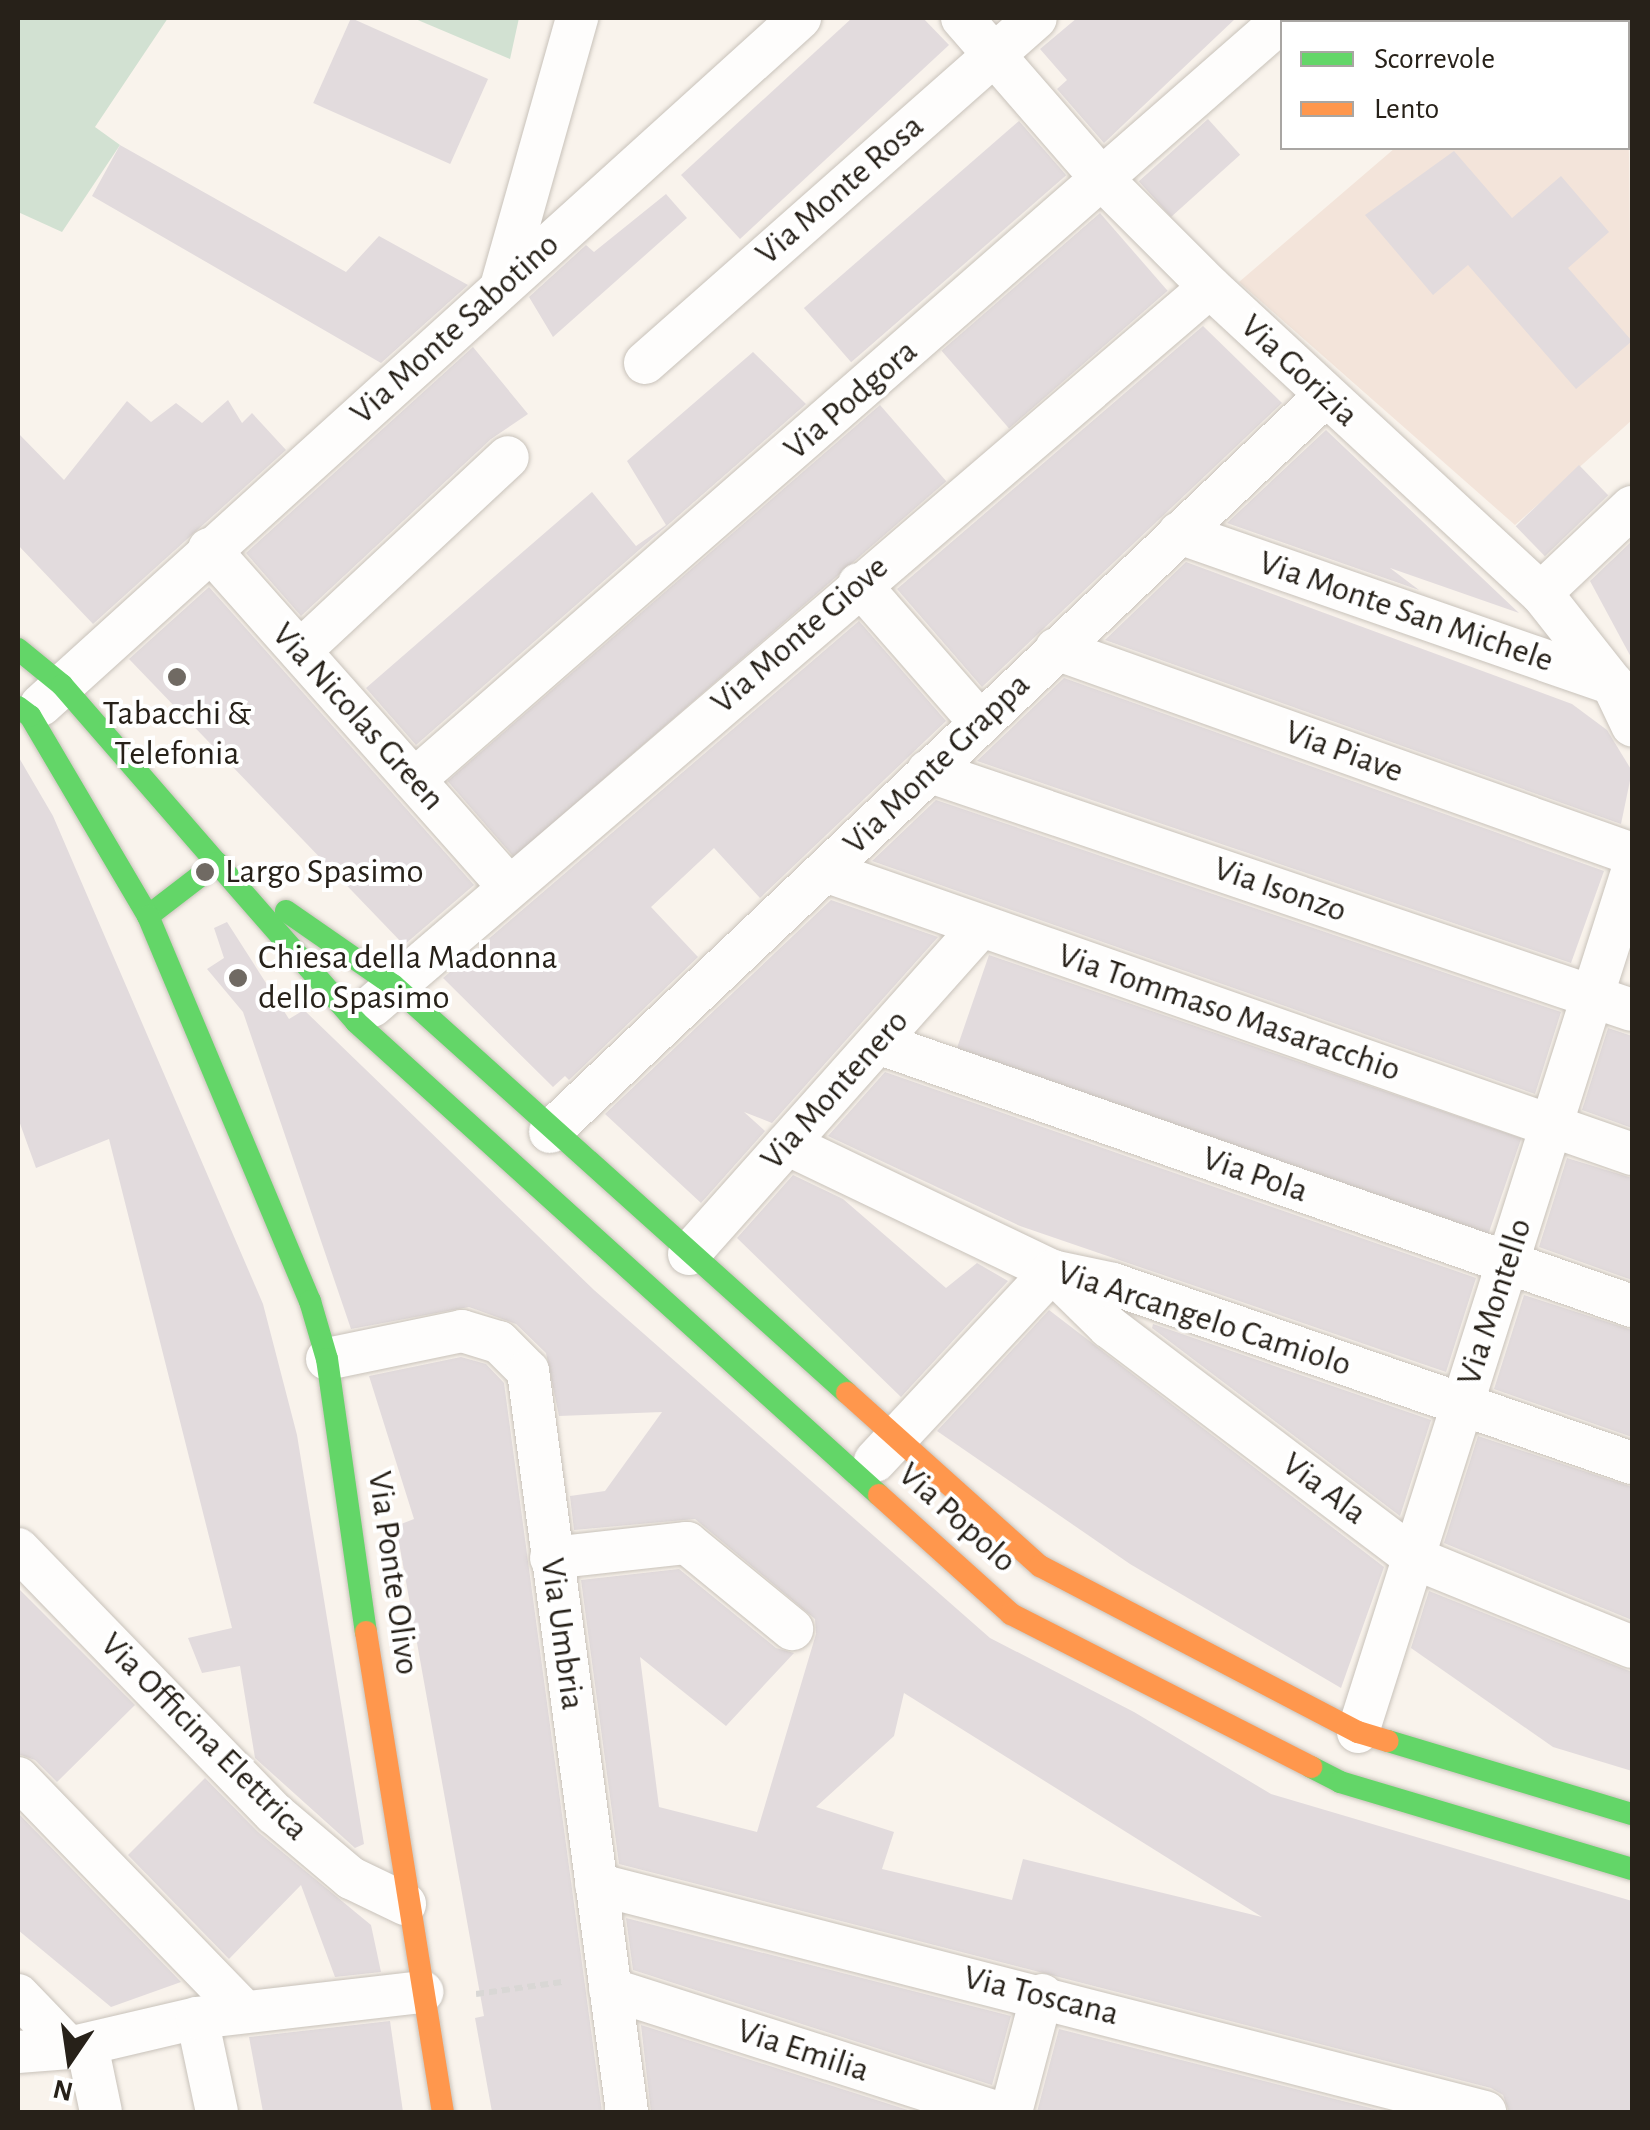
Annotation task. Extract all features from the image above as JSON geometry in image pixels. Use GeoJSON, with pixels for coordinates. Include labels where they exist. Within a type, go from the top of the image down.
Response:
{"type":"FeatureCollection","features":[{"type":"Feature","properties":{"kind":"street"},"geometry":{"type":"LineString","coordinates":[[501,288],[576,18]]}},
{"type":"Feature","properties":{"kind":"street","name":"Via Monte Sabotino"},"geometry":{"type":"LineString","coordinates":[[24,711],[62,685],[108,638],[800,18]]}},
{"type":"Feature","properties":{"kind":"street","name":"Via Gorizia"},"geometry":{"type":"LineString","coordinates":[[962,18],[1103,180],[1210,287],[1324,397],[1541,593],[1622,687],[1632,725]]}},
{"type":"Feature","properties":{"kind":"street","name":"Via Monte Rosa"},"geometry":{"type":"LineString","coordinates":[[644,363],[1036,18]]}},
{"type":"Feature","properties":{"kind":"street","name":"Via Podgora"},"geometry":{"type":"LineString","coordinates":[[414,780],[1280,22]]}},
{"type":"Feature","properties":{"kind":"street","name":"Via Monte Giove"},"geometry":{"type":"LineString","coordinates":[[356,1022],[508,886],[1210,287]]}},
{"type":"Feature","properties":{"kind":"street","name":"Via Monte Grappa"},"geometry":{"type":"LineString","coordinates":[[550,1132],[1324,397]]}},
{"type":"Feature","properties":{"kind":"street"},"geometry":{"type":"LineString","coordinates":[[300,651],[508,457]]}},
{"type":"Feature","properties":{"kind":"street"},"geometry":{"type":"LineString","coordinates":[[1541,593],[1632,507]]}},
{"type":"Feature","properties":{"kind":"street","name":"Via Monte San Michele"},"geometry":{"type":"LineString","coordinates":[[1179,533],[1622,687]]}},
{"type":"Feature","properties":{"kind":"street","name":"Via Nicolas Green"},"geometry":{"type":"LineString","coordinates":[[209,548],[508,886]]}},
{"type":"Feature","properties":{"kind":"street"},"geometry":{"type":"LineString","coordinates":[[859,584],[980,722]]}},
{"type":"Feature","properties":{"kind":"street"},"geometry":{"type":"LineString","coordinates":[[18,649],[62,685],[218,864],[148,916]]}},
{"type":"Feature","properties":{"kind":"street","name":"Via Piave"},"geometry":{"type":"LineString","coordinates":[[1056,649],[1632,854]]}},
{"type":"Feature","properties":{"kind":"street","name":"Via Ponte Olivo"},"geometry":{"type":"LineString","coordinates":[[24,711],[148,916],[310,1301],[327,1359],[406,1904],[444,2112]]}},
{"type":"Feature","properties":{"kind":"street","name":"Via Isonzo"},"geometry":{"type":"LineString","coordinates":[[928,770],[1613,1003]]}},
{"type":"Feature","properties":{"kind":"street","name":"Via Popolo"},"geometry":{"type":"LineString","coordinates":[[218,864],[393,985],[550,1132],[1040,1566],[1358,1732],[1632,1814]]}},
{"type":"Feature","properties":{"kind":"street","name":"Via Popolo"},"geometry":{"type":"LineString","coordinates":[[218,864],[356,1022],[1011,1614],[1340,1782],[1632,1869]]}},
{"type":"Feature","properties":{"kind":"street","name":"Via Tommaso Masaracchio"},"geometry":{"type":"LineString","coordinates":[[825,872],[1632,1154]]}},
{"type":"Feature","properties":{"kind":"street","name":"Via Montello"},"geometry":{"type":"LineString","coordinates":[[1358,1732],[1552,1126],[1613,1003],[1632,872]]}},
{"type":"Feature","properties":{"kind":"street","name":"Via Montenero"},"geometry":{"type":"LineString","coordinates":[[688,1254],[982,926]]}},
{"type":"Feature","properties":{"kind":"street","name":"Via Pola"},"geometry":{"type":"LineString","coordinates":[[878,1043],[1632,1306]]}},
{"type":"Feature","properties":{"kind":"street","name":"Via Arcangelo Camiolo"},"geometry":{"type":"LineString","coordinates":[[787,1144],[1052,1271],[1113,1284],[1632,1464]]}},
{"type":"Feature","properties":{"kind":"street"},"geometry":{"type":"LineString","coordinates":[[860,1477],[1052,1271]]}},
{"type":"Feature","properties":{"kind":"street","name":"Via Ala"},"geometry":{"type":"LineString","coordinates":[[1052,1271],[1109,1327],[1414,1558],[1632,1646]]}},
{"type":"Feature","properties":{"kind":"street","name":"Via Umbria"},"geometry":{"type":"LineString","coordinates":[[327,1359],[462,1331],[498,1342],[528,1371],[627,2112]]}},
{"type":"Feature","properties":{"kind":"street"},"geometry":{"type":"LineString","coordinates":[[551,1558],[687,1542],[792,1630]]}},
{"type":"Feature","properties":{"kind":"street","name":"Via Officina Elettrica"},"geometry":{"type":"LineString","coordinates":[[18,1549],[274,1812],[351,1878],[406,1904]]}},
{"type":"Feature","properties":{"kind":"street"},"geometry":{"type":"LineString","coordinates":[[18,1778],[245,2012]]}},
{"type":"Feature","properties":{"kind":"street","name":"Via Toscana"},"geometry":{"type":"LineString","coordinates":[[596,1884],[1042,1995],[1485,2112]]}},
{"type":"Feature","properties":{"kind":"street","name":"Via Emilia"},"geometry":{"type":"LineString","coordinates":[[610,1982],[995,2112]]}},
{"type":"Feature","properties":{"kind":"street"},"geometry":{"type":"LineString","coordinates":[[18,1995],[78,2046],[101,2112]]}},
{"type":"Feature","properties":{"kind":"street"},"geometry":{"type":"LineString","coordinates":[[1011,2112],[1042,1995]]}},
{"type":"Feature","properties":{"kind":"street"},"geometry":{"type":"LineString","coordinates":[[18,2052],[78,2046],[197,2018],[424,1997]]}},
{"type":"Feature","properties":{"kind":"street"},"geometry":{"type":"LineString","coordinates":[[197,2018],[217,2112]]}},
{"type":"Feature","properties":{"kind":"path"},"geometry":{"type":"LineString","coordinates":[[424,1997],[610,1982]]}},
{"type":"Feature","properties":{"kind":"shaded area"},"geometry":{"type":"Polygon","coordinates":[[[1393,150],[1629,150],[1632,420],[1515,525],[1239,282],[1393,150]]]}},
{"type":"Feature","properties":{"kind":"green space"},"geometry":{"type":"Polygon","coordinates":[[[18,18],[168,18],[95,127],[120,145],[62,232],[18,212],[18,18]]]}},
{"type":"Feature","properties":{"kind":"green space"},"geometry":{"type":"Polygon","coordinates":[[[413,18],[519,18],[510,59],[413,18]]]}},
{"type":"Feature","properties":{"kind":"building"},"geometry":{"type":"Polygon","coordinates":[[[351,18],[488,79],[450,164],[313,103],[351,18]]]}},
{"type":"Feature","properties":{"kind":"building"},"geometry":{"type":"Polygon","coordinates":[[[852,18],[923,18],[949,45],[740,239],[681,175],[852,18]]]}},
{"type":"Feature","properties":{"kind":"building"},"geometry":{"type":"Polygon","coordinates":[[[1077,18],[1236,18],[1104,143],[1057,89],[1067,80],[1040,49],[1077,18]]]}},
{"type":"Feature","properties":{"kind":"building"},"geometry":{"type":"Polygon","coordinates":[[[1208,119],[1240,155],[1171,217],[1139,181],[1208,119]]]}},
{"type":"Feature","properties":{"kind":"building"},"geometry":{"type":"Polygon","coordinates":[[[1019,121],[1066,175],[851,362],[804,308],[1019,121]]]}},
{"type":"Feature","properties":{"kind":"building"},"geometry":{"type":"Polygon","coordinates":[[[120,145],[346,272],[379,236],[468,285],[381,363],[92,196],[120,145]]]}},
{"type":"Feature","properties":{"kind":"building"},"geometry":{"type":"Polygon","coordinates":[[[1454,151],[1512,218],[1561,176],[1609,232],[1568,268],[1632,341],[1576,389],[1468,265],[1433,295],[1365,215],[1454,151]]]}},
{"type":"Feature","properties":{"kind":"building"},"geometry":{"type":"Polygon","coordinates":[[[666,194],[687,218],[553,337],[529,297],[586,245],[594,252],[666,194]]]}},
{"type":"Feature","properties":{"kind":"building"},"geometry":{"type":"Polygon","coordinates":[[[1100,213],[1168,291],[1009,429],[942,351],[1100,213]]]}},
{"type":"Feature","properties":{"kind":"building"},"geometry":{"type":"Polygon","coordinates":[[[1203,326],[1282,403],[982,687],[897,589],[1203,326]]]}},
{"type":"Feature","properties":{"kind":"building"},"geometry":{"type":"Polygon","coordinates":[[[473,347],[528,414],[491,439],[301,616],[246,553],[473,347]]]}},
{"type":"Feature","properties":{"kind":"building"},"geometry":{"type":"Polygon","coordinates":[[[753,352],[806,404],[416,745],[366,688],[592,492],[636,546],[666,525],[627,461],[753,352]]]}},
{"type":"Feature","properties":{"kind":"building"},"geometry":{"type":"Polygon","coordinates":[[[228,400],[242,423],[252,413],[286,450],[93,624],[18,545],[18,433],[64,480],[127,401],[151,422],[176,403],[202,423],[228,400]]]}},
{"type":"Feature","properties":{"kind":"building"},"geometry":{"type":"Polygon","coordinates":[[[880,405],[946,481],[514,857],[448,781],[880,405]]]}},
{"type":"Feature","properties":{"kind":"building"},"geometry":{"type":"Polygon","coordinates":[[[1326,430],[1519,613],[1390,568],[1419,590],[1227,523],[1326,430]]]}},
{"type":"Feature","properties":{"kind":"building"},"geometry":{"type":"Polygon","coordinates":[[[1579,465],[1608,495],[1545,556],[1516,526],[1579,465]]]}},
{"type":"Feature","properties":{"kind":"building"},"geometry":{"type":"Polygon","coordinates":[[[1632,541],[1632,659],[1590,581],[1632,541]]]}},
{"type":"Feature","properties":{"kind":"building"},"geometry":{"type":"Polygon","coordinates":[[[1186,562],[1572,704],[1607,730],[1632,771],[1621,824],[1105,640],[1186,562]]]}},
{"type":"Feature","properties":{"kind":"building"},"geometry":{"type":"Polygon","coordinates":[[[209,587],[474,885],[404,945],[129,659],[209,587]]]}},
{"type":"Feature","properties":{"kind":"building"},"geometry":{"type":"Polygon","coordinates":[[[859,621],[946,721],[760,898],[714,848],[651,907],[698,957],[569,1080],[565,1076],[553,1087],[443,978],[859,621]]]}},
{"type":"Feature","properties":{"kind":"building"},"geometry":{"type":"Polygon","coordinates":[[[1064,678],[1604,871],[1571,963],[977,761],[1064,678]]]}},
{"type":"Feature","properties":{"kind":"building"},"geometry":{"type":"Polygon","coordinates":[[[18,756],[53,816],[263,1304],[297,1435],[364,1844],[355,1848],[255,1758],[240,1666],[202,1673],[188,1638],[232,1628],[109,1139],[36,1168],[18,1118],[18,756]]]}},
{"type":"Feature","properties":{"kind":"building"},"geometry":{"type":"Polygon","coordinates":[[[936,800],[1561,1012],[1535,1094],[872,861],[936,800]]]}},
{"type":"Feature","properties":{"kind":"building"},"geometry":{"type":"Polygon","coordinates":[[[831,900],[938,937],[772,1123],[744,1112],[765,1131],[701,1203],[605,1114],[831,900]]]}},
{"type":"Feature","properties":{"kind":"building"},"geometry":{"type":"Polygon","coordinates":[[[227,922],[289,1019],[304,1010],[594,1290],[990,1638],[1134,1712],[1271,1794],[1632,1901],[1632,2112],[1509,2112],[1503,2095],[1491,2088],[619,1864],[581,1580],[679,1569],[776,1648],[794,1653],[726,1726],[640,1657],[659,1807],[757,1832],[816,1634],[815,1619],[695,1519],[574,1530],[570,1496],[605,1491],[662,1412],[559,1416],[546,1353],[516,1324],[469,1307],[351,1329],[243,1012],[207,969],[224,958],[214,928],[227,922]],[[904,1693],[894,1736],[816,1807],[894,1832],[882,1869],[1012,1900],[1023,1859],[1262,1917],[904,1693]]]}},
{"type":"Feature","properties":{"kind":"building"},"geometry":{"type":"Polygon","coordinates":[[[989,955],[1521,1138],[1488,1235],[956,1051],[989,955]]]}},
{"type":"Feature","properties":{"kind":"building"},"geometry":{"type":"Polygon","coordinates":[[[1608,1028],[1632,1036],[1632,1128],[1582,1110],[1608,1028]]]}},
{"type":"Feature","properties":{"kind":"building"},"geometry":{"type":"Polygon","coordinates":[[[885,1072],[1476,1278],[1446,1372],[1020,1226],[828,1136],[885,1072]]]}},
{"type":"Feature","properties":{"kind":"building"},"geometry":{"type":"Polygon","coordinates":[[[1567,1158],[1632,1178],[1632,1280],[1539,1247],[1567,1158]]]}},
{"type":"Feature","properties":{"kind":"building"},"geometry":{"type":"Polygon","coordinates":[[[793,1175],[843,1199],[946,1288],[977,1263],[1008,1281],[901,1397],[737,1238],[793,1175]]]}},
{"type":"Feature","properties":{"kind":"building"},"geometry":{"type":"Polygon","coordinates":[[[1524,1295],[1632,1330],[1632,1437],[1494,1389],[1524,1295]]]}},
{"type":"Feature","properties":{"kind":"building"},"geometry":{"type":"Polygon","coordinates":[[[1049,1310],[1384,1567],[1341,1688],[1130,1564],[937,1431],[1049,1310]]]}},
{"type":"Feature","properties":{"kind":"building"},"geometry":{"type":"Polygon","coordinates":[[[1153,1324],[1431,1420],[1400,1516],[1152,1328],[1153,1324]]]}},
{"type":"Feature","properties":{"kind":"building"},"geometry":{"type":"Polygon","coordinates":[[[461,1357],[486,1364],[504,1383],[602,2112],[492,2112],[475,2018],[484,2016],[396,1526],[414,1519],[369,1376],[461,1357]]]}},
{"type":"Feature","properties":{"kind":"building"},"geometry":{"type":"Polygon","coordinates":[[[1478,1436],[1632,1487],[1632,1620],[1444,1543],[1478,1436]]]}},
{"type":"Feature","properties":{"kind":"building"},"geometry":{"type":"Polygon","coordinates":[[[18,1588],[135,1705],[57,1782],[35,1760],[18,1754],[18,1588]]]}},
{"type":"Feature","properties":{"kind":"building"},"geometry":{"type":"Polygon","coordinates":[[[1429,1591],[1632,1672],[1632,1771],[1553,1747],[1411,1648],[1429,1591]]]}},
{"type":"Feature","properties":{"kind":"building"},"geometry":{"type":"Polygon","coordinates":[[[205,1778],[258,1832],[371,1925],[381,1972],[335,1977],[301,1885],[229,1959],[128,1855],[205,1778]]]}},
{"type":"Feature","properties":{"kind":"building"},"geometry":{"type":"Polygon","coordinates":[[[18,1813],[181,1982],[111,2007],[18,1930],[18,1813]]]}},
{"type":"Feature","properties":{"kind":"building"},"geometry":{"type":"Polygon","coordinates":[[[626,1918],[1011,2016],[992,2085],[633,1970],[626,1918]]]}},
{"type":"Feature","properties":{"kind":"building"},"geometry":{"type":"Polygon","coordinates":[[[390,2021],[403,2112],[263,2112],[249,2037],[390,2021]]]}},
{"type":"Feature","properties":{"kind":"building"},"geometry":{"type":"Polygon","coordinates":[[[641,2025],[914,2112],[651,2112],[641,2025]]]}},
{"type":"Feature","properties":{"kind":"building"},"geometry":{"type":"Polygon","coordinates":[[[1059,2029],[1386,2112],[1037,2112],[1059,2029]]]}},
{"type":"Feature","properties":{"kind":"traffic: fast"},"geometry":{"type":"LineString","coordinates":[[18,649],[62,685],[217,863],[148,916],[30,716],[18,707]]}},
{"type":"Feature","properties":{"kind":"traffic: fast"},"geometry":{"type":"LineString","coordinates":[[217,863],[356,1022],[879,1495]]}},
{"type":"Feature","properties":{"kind":"traffic: fast"},"geometry":{"type":"LineString","coordinates":[[286,911],[393,985],[847,1393]]}},
{"type":"Feature","properties":{"kind":"traffic: fast"},"geometry":{"type":"LineString","coordinates":[[148,916],[310,1301],[327,1359],[366,1632]]}},
{"type":"Feature","properties":{"kind":"traffic: fast"},"geometry":{"type":"LineString","coordinates":[[1388,1741],[1632,1814]]}},
{"type":"Feature","properties":{"kind":"traffic: fast"},"geometry":{"type":"LineString","coordinates":[[1311,1767],[1340,1782],[1632,1869]]}},
{"type":"Feature","properties":{"kind":"traffic: slow"},"geometry":{"type":"LineString","coordinates":[[847,1393],[1040,1566],[1358,1732],[1388,1741]]}},
{"type":"Feature","properties":{"kind":"traffic: slow"},"geometry":{"type":"LineString","coordinates":[[879,1495],[1011,1614],[1311,1767]]}},
{"type":"Feature","properties":{"kind":"traffic: slow"},"geometry":{"type":"LineString","coordinates":[[366,1632],[443,2112]]}},
{"type":"Feature","properties":{"kind":"place","name":"Tabacchi & Telefonia"},"geometry":{"type":"Point","coordinates":[177,677]}},
{"type":"Feature","properties":{"kind":"place","name":"Largo Spasimo"},"geometry":{"type":"Point","coordinates":[205,872]}},
{"type":"Feature","properties":{"kind":"place","name":"Chiesa della Madonna dello Spasimo"},"geometry":{"type":"Point","coordinates":[238,978]}}]}
